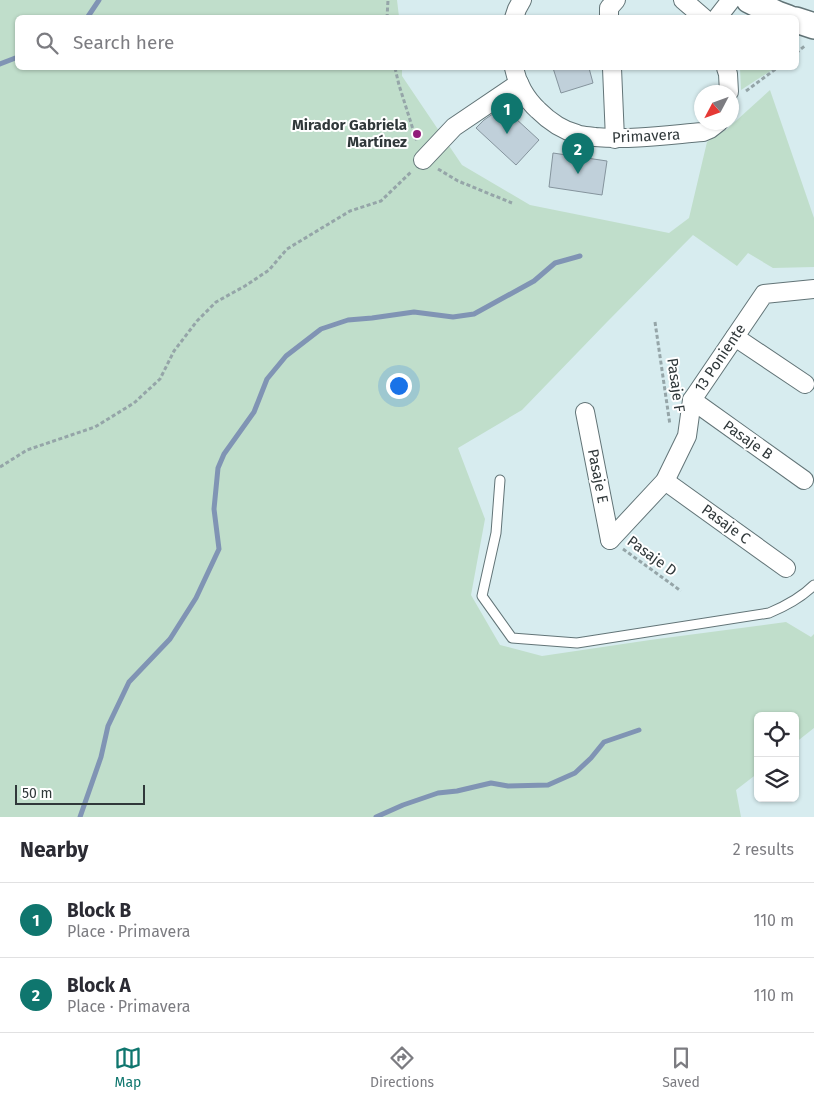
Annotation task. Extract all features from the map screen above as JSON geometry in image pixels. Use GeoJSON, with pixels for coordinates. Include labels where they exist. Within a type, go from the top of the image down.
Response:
{"type":"FeatureCollection","features":[{"type":"Feature","properties":{"kind":"street"},"geometry":{"type":"LineString","coordinates":[[515,15],[522,0]]}},
{"type":"Feature","properties":{"kind":"street"},"geometry":{"type":"LineString","coordinates":[[609,15],[609,8],[616,0]]}},
{"type":"Feature","properties":{"kind":"street"},"geometry":{"type":"LineString","coordinates":[[683,0],[700,15]]}},
{"type":"Feature","properties":{"kind":"street"},"geometry":{"type":"LineString","coordinates":[[720,15],[732,0]]}},
{"type":"Feature","properties":{"kind":"street"},"geometry":{"type":"LineString","coordinates":[[749,0],[780,15]]}},
{"type":"Feature","properties":{"kind":"street"},"geometry":{"type":"LineString","coordinates":[[799,21],[814,26]]}},
{"type":"Feature","properties":{"kind":"street"},"geometry":{"type":"LineString","coordinates":[[612,70],[615,139]]}},
{"type":"Feature","properties":{"kind":"street"},"geometry":{"type":"LineString","coordinates":[[727,70],[731,85]]}},
{"type":"Feature","properties":{"kind":"street"},"geometry":{"type":"LineString","coordinates":[[423,160],[454,127],[516,75]]}},
{"type":"Feature","properties":{"kind":"street","name":"Primavera"},"geometry":{"type":"LineString","coordinates":[[516,75],[533,106],[554,124],[579,135],[615,139],[707,130]]}},
{"type":"Feature","properties":{"kind":"street","name":"13 Poniente"},"geometry":{"type":"LineString","coordinates":[[610,540],[665,481],[687,436],[692,400],[764,294],[814,289]]}},
{"type":"Feature","properties":{"kind":"street"},"geometry":{"type":"LineString","coordinates":[[735,336],[805,384]]}},
{"type":"Feature","properties":{"kind":"street","name":"Pasaje B"},"geometry":{"type":"LineString","coordinates":[[692,400],[804,480]]}},
{"type":"Feature","properties":{"kind":"street","name":"Pasaje E"},"geometry":{"type":"LineString","coordinates":[[585,412],[610,540]]}},
{"type":"Feature","properties":{"kind":"street","name":"Pasaje C"},"geometry":{"type":"LineString","coordinates":[[665,481],[786,568]]}},
{"type":"Feature","properties":{"kind":"lane"},"geometry":{"type":"LineString","coordinates":[[500,480],[496,533],[482,596],[512,638],[577,643],[769,613],[783,608],[796,600],[814,585]]}},
{"type":"Feature","properties":{"kind":"path"},"geometry":{"type":"LineString","coordinates":[[387,15],[388,0]]}},
{"type":"Feature","properties":{"kind":"path"},"geometry":{"type":"LineString","coordinates":[[739,92],[774,70]]}},
{"type":"Feature","properties":{"kind":"path"},"geometry":{"type":"LineString","coordinates":[[0,467],[27,450],[95,427],[134,403],[160,379],[174,351],[196,321],[216,302],[269,270],[287,249],[350,211],[381,201],[423,160]]}},
{"type":"Feature","properties":{"kind":"path","name":"Pasaje F"},"geometry":{"type":"LineString","coordinates":[[655,322],[672,436],[687,436]]}},
{"type":"Feature","properties":{"kind":"path","name":"Pasaje D"},"geometry":{"type":"LineString","coordinates":[[610,540],[681,591]]}},
{"type":"Feature","properties":{"kind":"green space"},"geometry":{"type":"Polygon","coordinates":[[[0,0],[397,0],[399,15],[15,15],[15,70],[402,70],[402,76],[462,165],[530,205],[669,233],[689,218],[707,142],[725,130],[739,130],[739,118],[770,90],[814,218],[814,267],[773,268],[748,253],[737,266],[693,235],[522,410],[458,448],[485,519],[471,595],[500,645],[542,656],[786,622],[811,637],[814,634],[814,728],[799,740],[799,712],[754,712],[754,776],[736,790],[741,817],[0,817],[0,0]]]}},
{"type":"Feature","properties":{"kind":"green space"},"geometry":{"type":"Polygon","coordinates":[[[740,70],[772,70],[741,90],[740,70]]]}},
{"type":"Feature","properties":{"kind":"building"},"geometry":{"type":"Polygon","coordinates":[[[554,70],[590,70],[593,83],[561,93],[554,70]]]}},
{"type":"Feature","properties":{"kind":"building"},"geometry":{"type":"Polygon","coordinates":[[[503,107],[539,140],[516,165],[476,128],[503,107]]]}},
{"type":"Feature","properties":{"kind":"building"},"geometry":{"type":"Polygon","coordinates":[[[553,153],[607,161],[602,195],[549,187],[553,153]]]}},
{"type":"Feature","properties":{"kind":"waterway"},"geometry":{"type":"LineString","coordinates":[[89,15],[99,0]]}},
{"type":"Feature","properties":{"kind":"waterway"},"geometry":{"type":"LineString","coordinates":[[0,64],[15,58]]}},
{"type":"Feature","properties":{"kind":"waterway"},"geometry":{"type":"LineString","coordinates":[[80,817],[101,757],[108,726],[129,682],[170,639],[196,598],[219,549],[214,509],[218,468],[224,454],[254,412],[267,379],[286,356],[321,329],[348,320],[414,312],[453,317],[474,314],[534,281],[555,263],[580,256]]}},
{"type":"Feature","properties":{"kind":"waterway"},"geometry":{"type":"LineString","coordinates":[[376,817],[438,793],[457,791],[491,783],[508,786],[548,785],[575,773],[604,742],[639,730]]}},
{"type":"Feature","properties":{"kind":"place","name":"Mirador Gabriela Martínez"},"geometry":{"type":"Point","coordinates":[417,134]}},
{"type":"Feature","properties":{"kind":"place","name":"Block B"},"geometry":{"type":"Point","coordinates":[507,134]}},
{"type":"Feature","properties":{"kind":"place","name":"Block A"},"geometry":{"type":"Point","coordinates":[578,174]}}]}
